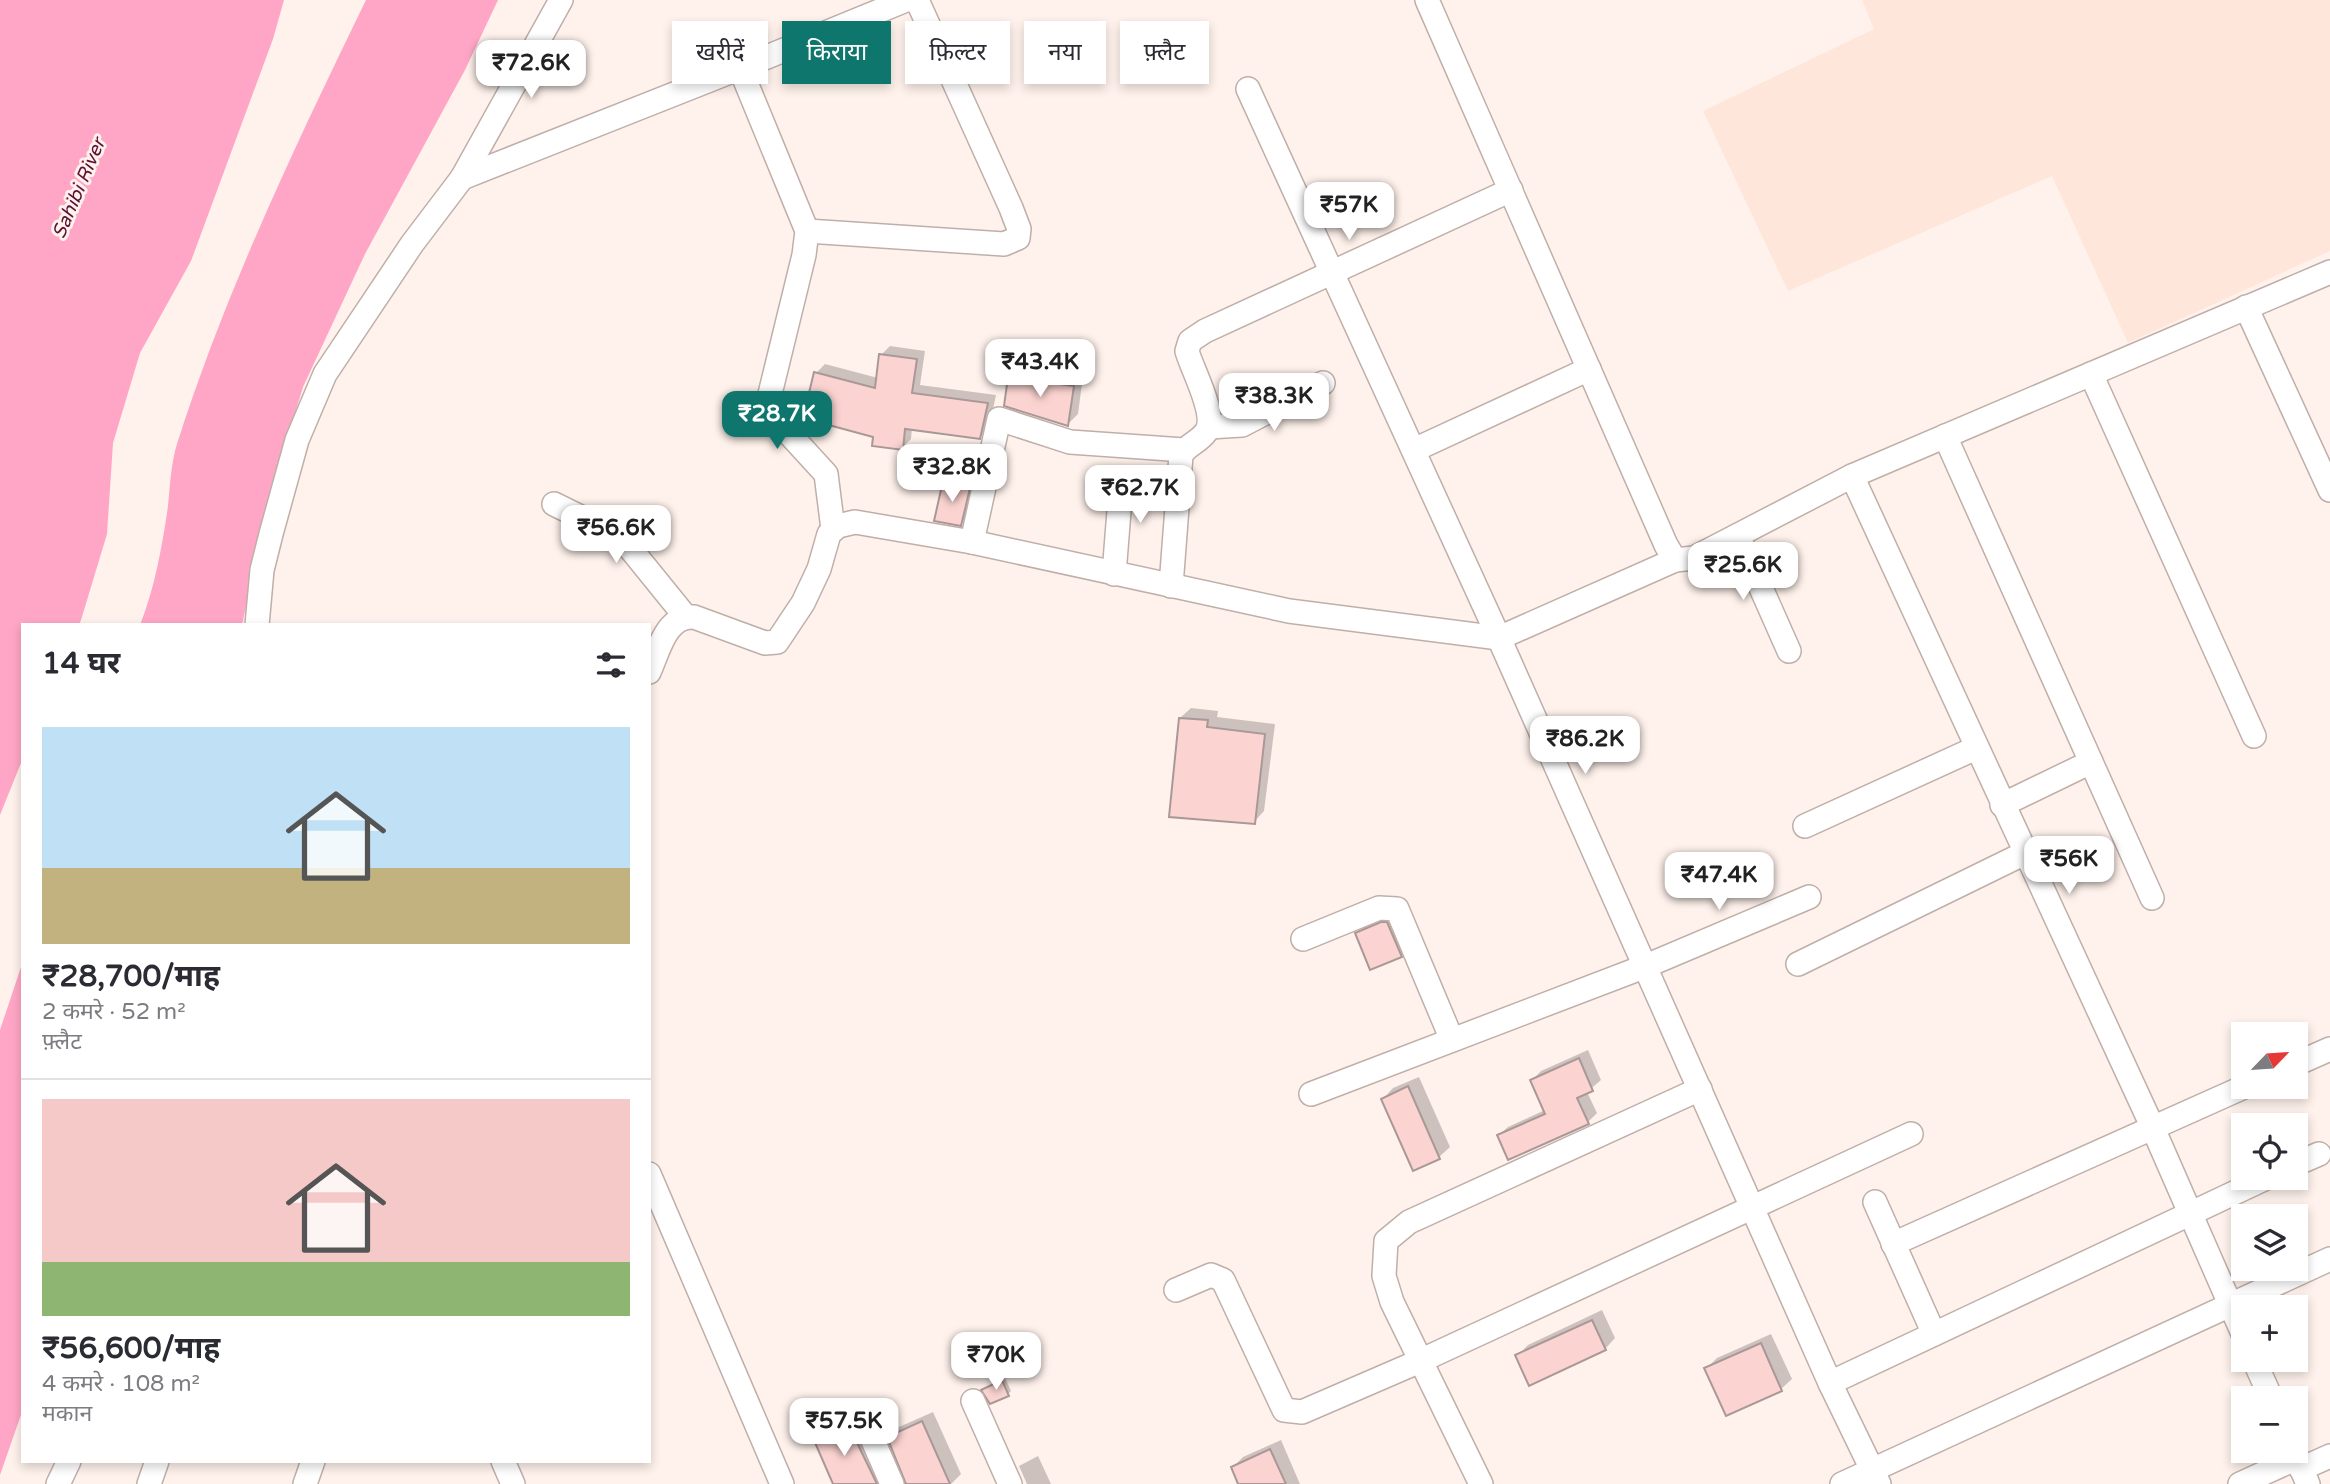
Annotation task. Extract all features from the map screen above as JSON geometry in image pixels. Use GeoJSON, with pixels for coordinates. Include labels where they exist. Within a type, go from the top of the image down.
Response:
{"type":"FeatureCollection","features":[{"type":"Feature","properties":{"kind":"street"},"geometry":{"type":"LineString","coordinates":[[257,623],[262,570],[282,494],[297,440],[325,374],[412,244],[462,178],[561,0]]}},
{"type":"Feature","properties":{"kind":"street"},"geometry":{"type":"LineString","coordinates":[[768,57],[906,0]]}},
{"type":"Feature","properties":{"kind":"street"},"geometry":{"type":"LineString","coordinates":[[807,231],[1004,243],[1018,238],[1019,229],[1012,208],[917,0]]}},
{"type":"Feature","properties":{"kind":"street"},"geometry":{"type":"LineString","coordinates":[[1427,0],[1675,560]]}},
{"type":"Feature","properties":{"kind":"street"},"geometry":{"type":"LineString","coordinates":[[462,178],[700,84]]}},
{"type":"Feature","properties":{"kind":"street"},"geometry":{"type":"LineString","coordinates":[[651,668],[673,623],[685,616],[765,643],[777,642],[803,603],[833,529],[826,474],[772,414],[768,402],[804,255],[807,231],[747,84]]}},
{"type":"Feature","properties":{"kind":"street"},"geometry":{"type":"LineString","coordinates":[[1248,89],[1499,638],[1829,1383],[1875,1477]]}},
{"type":"Feature","properties":{"kind":"street"},"geometry":{"type":"LineString","coordinates":[[1209,427],[1207,404],[1187,354],[1190,341],[1205,331],[1511,190]]}},
{"type":"Feature","properties":{"kind":"street"},"geometry":{"type":"LineString","coordinates":[[833,529],[855,522],[972,542],[1171,586],[1331,617],[1499,638],[1675,560],[1694,558],[1852,476],[2330,272]]}},
{"type":"Feature","properties":{"kind":"street"},"geometry":{"type":"LineString","coordinates":[[2246,307],[2330,490]]}},
{"type":"Feature","properties":{"kind":"street"},"geometry":{"type":"LineString","coordinates":[[1414,450],[1589,369]]}},
{"type":"Feature","properties":{"kind":"street"},"geometry":{"type":"LineString","coordinates":[[2091,374],[2254,736]]}},
{"type":"Feature","properties":{"kind":"street"},"geometry":{"type":"LineString","coordinates":[[1171,586],[1178,468],[1184,450],[1209,427],[1242,425],[1323,383]]}},
{"type":"Feature","properties":{"kind":"street"},"geometry":{"type":"LineString","coordinates":[[972,542],[999,419],[1070,442],[1184,450]]}},
{"type":"Feature","properties":{"kind":"street"},"geometry":{"type":"LineString","coordinates":[[1945,436],[2152,898]]}},
{"type":"Feature","properties":{"kind":"street"},"geometry":{"type":"LineString","coordinates":[[1852,476],[2152,1126],[2230,1304]]}},
{"type":"Feature","properties":{"kind":"street"},"geometry":{"type":"LineString","coordinates":[[1114,574],[1121,486]]}},
{"type":"Feature","properties":{"kind":"street"},"geometry":{"type":"LineString","coordinates":[[555,505],[621,537],[685,616]]}},
{"type":"Feature","properties":{"kind":"street"},"geometry":{"type":"LineString","coordinates":[[1738,536],[1789,650]]}},
{"type":"Feature","properties":{"kind":"street"},"geometry":{"type":"LineString","coordinates":[[1805,826],[1976,748]]}},
{"type":"Feature","properties":{"kind":"street"},"geometry":{"type":"LineString","coordinates":[[2002,805],[2091,762]]}},
{"type":"Feature","properties":{"kind":"street"},"geometry":{"type":"LineString","coordinates":[[1798,964],[2025,853]]}},
{"type":"Feature","properties":{"kind":"street"},"geometry":{"type":"LineString","coordinates":[[1311,1094],[1646,967],[1809,897]]}},
{"type":"Feature","properties":{"kind":"street"},"geometry":{"type":"LineString","coordinates":[[1303,939],[1379,908],[1397,909],[1452,1040]]}},
{"type":"Feature","properties":{"kind":"street"},"geometry":{"type":"LineString","coordinates":[[2308,1059],[2330,1049]]}},
{"type":"Feature","properties":{"kind":"street"},"geometry":{"type":"LineString","coordinates":[[1481,1484],[1392,1302],[1384,1276],[1387,1241],[1396,1230],[1700,1089]]}},
{"type":"Feature","properties":{"kind":"street"},"geometry":{"type":"LineString","coordinates":[[1893,1244],[2231,1093]]}},
{"type":"Feature","properties":{"kind":"street"},"geometry":{"type":"LineString","coordinates":[[1176,1290],[1211,1275],[1223,1280],[1284,1410],[1288,1413],[1309,1409],[1420,1361],[1911,1134]]}},
{"type":"Feature","properties":{"kind":"street"},"geometry":{"type":"LineString","coordinates":[[2308,1159],[2319,1154]]}},
{"type":"Feature","properties":{"kind":"street"},"geometry":{"type":"LineString","coordinates":[[651,1179],[782,1484]]}},
{"type":"Feature","properties":{"kind":"street"},"geometry":{"type":"LineString","coordinates":[[1829,1383],[2239,1190]]}},
{"type":"Feature","properties":{"kind":"street"},"geometry":{"type":"LineString","coordinates":[[1875,1202],[1934,1334]]}},
{"type":"Feature","properties":{"kind":"street"},"geometry":{"type":"LineString","coordinates":[[1842,1484],[1875,1477],[2230,1304],[2330,1259]]}},
{"type":"Feature","properties":{"kind":"street"},"geometry":{"type":"LineString","coordinates":[[973,1401],[1010,1484]]}},
{"type":"Feature","properties":{"kind":"street"},"geometry":{"type":"LineString","coordinates":[[864,1420],[892,1484]]}},
{"type":"Feature","properties":{"kind":"street"},"geometry":{"type":"LineString","coordinates":[[2239,1484],[2330,1456]]}},
{"type":"Feature","properties":{"kind":"street"},"geometry":{"type":"LineString","coordinates":[[58,1484],[68,1463]]}},
{"type":"Feature","properties":{"kind":"street"},"geometry":{"type":"LineString","coordinates":[[149,1484],[157,1463]]}},
{"type":"Feature","properties":{"kind":"street"},"geometry":{"type":"LineString","coordinates":[[305,1484],[312,1463]]}},
{"type":"Feature","properties":{"kind":"street"},"geometry":{"type":"LineString","coordinates":[[504,1463],[513,1484]]}},
{"type":"Feature","properties":{"kind":"shaded area"},"geometry":{"type":"Polygon","coordinates":[[[1862,0],[2330,0],[2330,251],[2128,343],[2052,176],[1788,291],[1703,111],[1874,29],[1862,0]]]}},
{"type":"Feature","properties":{"kind":"water","name":"Sahibi River"},"geometry":{"type":"Polygon","coordinates":[[[0,0],[284,0],[273,39],[191,261],[140,353],[113,443],[107,534],[80,623],[21,623],[21,763],[0,815],[0,0]]]}},
{"type":"Feature","properties":{"kind":"water"},"geometry":{"type":"Polygon","coordinates":[[[366,0],[498,0],[465,70],[365,254],[303,387],[271,493],[242,623],[141,623],[160,552],[175,451],[196,387],[240,274],[314,108],[366,0]]]}},
{"type":"Feature","properties":{"kind":"water"},"geometry":{"type":"Polygon","coordinates":[[[21,967],[21,1415],[0,1475],[0,1030],[21,967]]]}},
{"type":"Feature","properties":{"kind":"building"},"geometry":{"type":"Polygon","coordinates":[[[879,354],[917,359],[912,393],[988,403],[980,439],[905,429],[903,450],[872,446],[873,437],[803,418],[814,372],[875,388],[879,354]]]}},
{"type":"Feature","properties":{"kind":"building"},"geometry":{"type":"Polygon","coordinates":[[[1008,377],[1074,386],[1068,426],[1004,406],[1008,377]]]}},
{"type":"Feature","properties":{"kind":"building"},"geometry":{"type":"Polygon","coordinates":[[[943,481],[970,488],[961,526],[934,521],[943,481]]]}},
{"type":"Feature","properties":{"kind":"building"},"geometry":{"type":"Polygon","coordinates":[[[1179,718],[1208,720],[1207,727],[1265,734],[1255,824],[1169,817],[1179,718]]]}},
{"type":"Feature","properties":{"kind":"building"},"geometry":{"type":"Polygon","coordinates":[[[1387,922],[1402,957],[1370,970],[1355,933],[1387,922]]]}},
{"type":"Feature","properties":{"kind":"building"},"geometry":{"type":"Polygon","coordinates":[[[1579,1058],[1593,1091],[1577,1098],[1589,1124],[1508,1160],[1497,1135],[1545,1114],[1530,1080],[1579,1058]]]}},
{"type":"Feature","properties":{"kind":"building"},"geometry":{"type":"Polygon","coordinates":[[[1408,1086],[1440,1159],[1413,1171],[1381,1099],[1408,1086]]]}},
{"type":"Feature","properties":{"kind":"building"},"geometry":{"type":"Polygon","coordinates":[[[1592,1320],[1606,1350],[1529,1386],[1515,1355],[1592,1320]]]}},
{"type":"Feature","properties":{"kind":"building"},"geometry":{"type":"Polygon","coordinates":[[[1761,1343],[1782,1391],[1726,1416],[1704,1368],[1761,1343]]]}},
{"type":"Feature","properties":{"kind":"building"},"geometry":{"type":"Polygon","coordinates":[[[1002,1380],[1009,1396],[990,1404],[981,1390],[1002,1380]]]}},
{"type":"Feature","properties":{"kind":"building"},"geometry":{"type":"Polygon","coordinates":[[[922,1421],[950,1484],[906,1484],[887,1437],[922,1421]]]}},
{"type":"Feature","properties":{"kind":"building"},"geometry":{"type":"Polygon","coordinates":[[[849,1424],[877,1484],[833,1484],[813,1438],[849,1424]]]}},
{"type":"Feature","properties":{"kind":"building"},"geometry":{"type":"Polygon","coordinates":[[[1270,1449],[1286,1484],[1238,1484],[1231,1467],[1270,1449]]]}}]}
